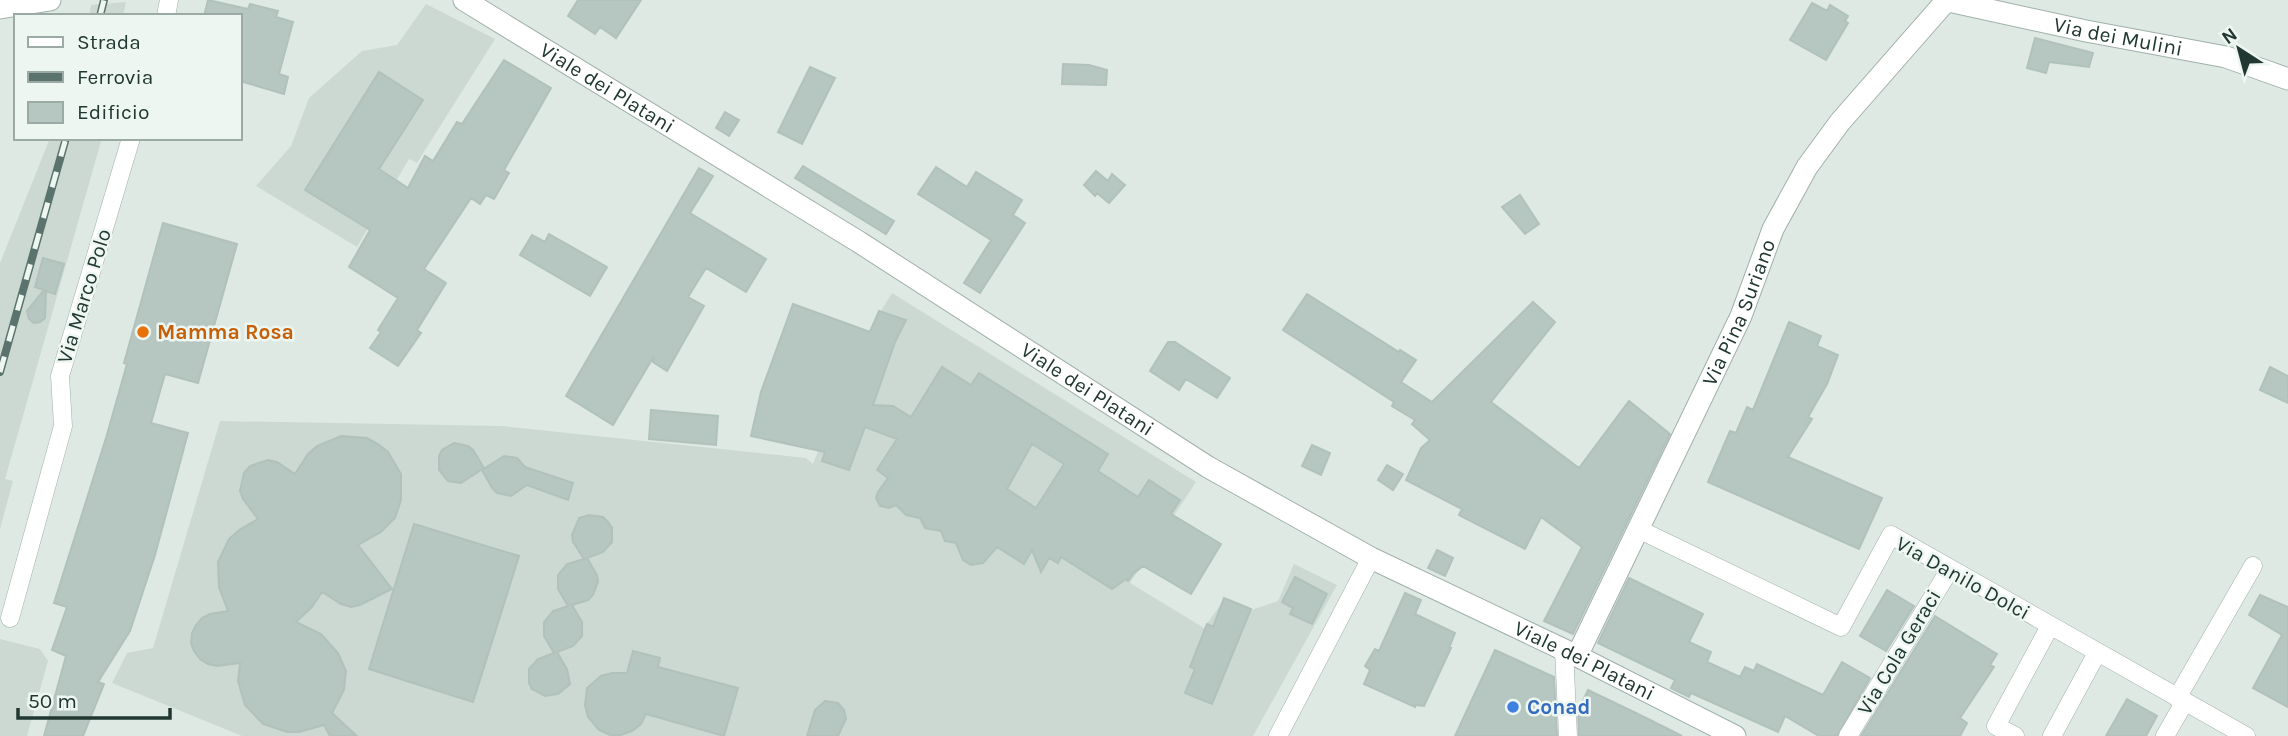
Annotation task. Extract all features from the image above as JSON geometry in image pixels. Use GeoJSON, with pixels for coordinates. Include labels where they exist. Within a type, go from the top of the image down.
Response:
{"type":"FeatureCollection","features":[{"type":"Feature","properties":{"kind":"street"},"geometry":{"type":"LineString","coordinates":[[0,8],[50,0]]}},
{"type":"Feature","properties":{"kind":"street","name":"Viale dei Platani"},"geometry":{"type":"LineString","coordinates":[[464,0],[859,242],[1208,467],[1371,558],[1571,653],[1735,736]]}},
{"type":"Feature","properties":{"kind":"street","name":"Via dei Mulini"},"geometry":{"type":"LineString","coordinates":[[1945,0],[2226,57],[2288,79]]}},
{"type":"Feature","properties":{"kind":"street","name":"Via Pina Suriano"},"geometry":{"type":"LineString","coordinates":[[1571,653],[1640,530],[1741,316],[1773,229],[1807,167],[1840,122],[1945,0]]}},
{"type":"Feature","properties":{"kind":"street","name":"Via Marco Polo"},"geometry":{"type":"LineString","coordinates":[[10,618],[63,426],[60,376],[130,140]]}},
{"type":"Feature","properties":{"kind":"street","name":"Via Danilo Dolci"},"geometry":{"type":"LineString","coordinates":[[1640,530],[1841,627],[1891,535],[2246,736]]}},
{"type":"Feature","properties":{"kind":"street"},"geometry":{"type":"LineString","coordinates":[[1278,736],[1371,558]]}},
{"type":"Feature","properties":{"kind":"street"},"geometry":{"type":"LineString","coordinates":[[2165,736],[2253,566]]}},
{"type":"Feature","properties":{"kind":"street","name":"Via Cola Geraci"},"geometry":{"type":"LineString","coordinates":[[1848,736],[1950,569]]}},
{"type":"Feature","properties":{"kind":"street"},"geometry":{"type":"LineString","coordinates":[[2015,736],[1996,726],[2050,626]]}},
{"type":"Feature","properties":{"kind":"street"},"geometry":{"type":"LineString","coordinates":[[1568,736],[1571,653]]}},
{"type":"Feature","properties":{"kind":"street"},"geometry":{"type":"LineString","coordinates":[[2052,736],[2097,653]]}},
{"type":"Feature","properties":{"kind":"shaded area"},"geometry":{"type":"Polygon","coordinates":[[[126,2],[123,14],[89,14],[91,5],[126,2]]]}},
{"type":"Feature","properties":{"kind":"shaded area"},"geometry":{"type":"Polygon","coordinates":[[[426,4],[495,39],[417,163],[409,159],[357,247],[256,186],[291,146],[309,98],[362,51],[397,45],[426,4]]]}},
{"type":"Feature","properties":{"kind":"shaded area"},"geometry":{"type":"Polygon","coordinates":[[[49,140],[101,140],[5,479],[13,481],[0,529],[0,263],[49,140]]]}},
{"type":"Feature","properties":{"kind":"shaded area"},"geometry":{"type":"Polygon","coordinates":[[[892,293],[1196,482],[1130,583],[1204,628],[1223,601],[1249,611],[1278,601],[1294,564],[1337,585],[1253,736],[242,736],[112,683],[127,653],[153,648],[220,421],[502,426],[806,458],[813,464],[862,341],[892,293]]]}},
{"type":"Feature","properties":{"kind":"shaded area"},"geometry":{"type":"Polygon","coordinates":[[[0,639],[40,649],[48,661],[27,736],[0,736],[0,639]]]}},
{"type":"Feature","properties":{"kind":"building"},"geometry":{"type":"Polygon","coordinates":[[[208,0],[248,9],[250,4],[278,11],[276,17],[293,22],[279,74],[288,77],[284,94],[242,82],[242,14],[204,14],[208,0]]]}},
{"type":"Feature","properties":{"kind":"building"},"geometry":{"type":"Polygon","coordinates":[[[578,0],[641,0],[616,38],[600,27],[595,34],[568,16],[578,0]]]}},
{"type":"Feature","properties":{"kind":"building"},"geometry":{"type":"Polygon","coordinates":[[[1812,3],[1827,11],[1830,5],[1848,16],[1845,21],[1848,23],[1826,60],[1790,40],[1812,3]]]}},
{"type":"Feature","properties":{"kind":"building"},"geometry":{"type":"Polygon","coordinates":[[[2035,38],[2093,53],[2089,67],[2049,62],[2046,73],[2027,68],[2035,38]]]}},
{"type":"Feature","properties":{"kind":"building"},"geometry":{"type":"Polygon","coordinates":[[[504,60],[551,88],[504,170],[509,173],[494,199],[486,195],[480,204],[471,198],[424,269],[446,283],[417,330],[421,333],[398,366],[370,348],[398,298],[349,267],[370,230],[305,190],[379,72],[423,100],[379,169],[408,188],[425,156],[433,161],[457,122],[462,124],[504,60]]]}},
{"type":"Feature","properties":{"kind":"building"},"geometry":{"type":"Polygon","coordinates":[[[1063,64],[1089,65],[1107,70],[1106,85],[1062,84],[1063,64]]]}},
{"type":"Feature","properties":{"kind":"building"},"geometry":{"type":"Polygon","coordinates":[[[810,67],[835,78],[802,144],[778,132],[810,67]]]}},
{"type":"Feature","properties":{"kind":"building"},"geometry":{"type":"Polygon","coordinates":[[[725,112],[739,120],[729,136],[716,128],[725,112]]]}},
{"type":"Feature","properties":{"kind":"building"},"geometry":{"type":"Polygon","coordinates":[[[803,166],[894,221],[886,234],[795,178],[803,166]]]}},
{"type":"Feature","properties":{"kind":"building"},"geometry":{"type":"Polygon","coordinates":[[[936,167],[967,187],[976,172],[1022,200],[1013,215],[1025,223],[980,293],[964,283],[991,240],[918,194],[936,167]]]}},
{"type":"Feature","properties":{"kind":"building"},"geometry":{"type":"Polygon","coordinates":[[[699,168],[713,176],[690,213],[766,259],[746,292],[706,268],[688,297],[704,306],[667,371],[653,362],[654,356],[613,425],[566,396],[699,168]]]}},
{"type":"Feature","properties":{"kind":"building"},"geometry":{"type":"Polygon","coordinates":[[[1096,171],[1108,181],[1112,174],[1125,185],[1109,203],[1097,193],[1095,196],[1084,185],[1096,171]]]}},
{"type":"Feature","properties":{"kind":"building"},"geometry":{"type":"Polygon","coordinates":[[[1520,195],[1539,224],[1525,234],[1502,207],[1520,195]]]}},
{"type":"Feature","properties":{"kind":"building"},"geometry":{"type":"Polygon","coordinates":[[[163,223],[237,244],[198,383],[165,374],[151,423],[188,433],[155,555],[130,631],[98,682],[104,684],[83,736],[44,736],[66,656],[52,650],[67,607],[54,603],[106,438],[163,223]]]}},
{"type":"Feature","properties":{"kind":"building"},"geometry":{"type":"Polygon","coordinates":[[[549,234],[607,267],[590,296],[520,255],[532,235],[545,242],[549,234]]]}},
{"type":"Feature","properties":{"kind":"building"},"geometry":{"type":"Polygon","coordinates":[[[43,258],[64,264],[55,294],[46,291],[45,318],[34,323],[29,319],[27,311],[44,290],[35,287],[43,258]]]}},
{"type":"Feature","properties":{"kind":"building"},"geometry":{"type":"Polygon","coordinates":[[[1307,294],[1416,360],[1401,382],[1432,402],[1533,302],[1555,322],[1491,402],[1579,468],[1629,401],[1670,434],[1573,634],[1544,621],[1582,547],[1541,517],[1525,549],[1459,515],[1462,509],[1406,480],[1421,448],[1430,440],[1412,424],[1415,420],[1392,406],[1394,402],[1283,330],[1307,294]]]}},
{"type":"Feature","properties":{"kind":"building"},"geometry":{"type":"Polygon","coordinates":[[[793,304],[870,332],[879,311],[906,320],[895,342],[873,405],[893,406],[911,417],[942,367],[971,385],[979,373],[1108,454],[1098,471],[1138,497],[1149,480],[1180,500],[1171,514],[1221,544],[1191,594],[1143,566],[1128,581],[1126,579],[1112,589],[1061,557],[1058,563],[1049,558],[1041,572],[1032,550],[1024,564],[997,547],[983,563],[971,565],[963,560],[956,543],[945,541],[941,531],[925,528],[920,518],[906,515],[896,505],[889,508],[880,506],[876,498],[888,478],[877,470],[897,439],[865,427],[849,470],[822,461],[825,452],[751,436],[761,392],[793,304]],[[1032,444],[1007,489],[1036,508],[1064,464],[1032,444]]]}},
{"type":"Feature","properties":{"kind":"building"},"geometry":{"type":"Polygon","coordinates":[[[1789,322],[1821,336],[1817,346],[1838,355],[1827,384],[1808,417],[1812,419],[1788,457],[1882,498],[1859,549],[1708,482],[1730,431],[1736,433],[1747,407],[1753,410],[1789,322]]]}},
{"type":"Feature","properties":{"kind":"building"},"geometry":{"type":"Polygon","coordinates":[[[1168,342],[1175,342],[1230,378],[1217,398],[1186,379],[1179,390],[1150,371],[1168,342]]]}},
{"type":"Feature","properties":{"kind":"building"},"geometry":{"type":"Polygon","coordinates":[[[2270,367],[2288,376],[2288,403],[2260,390],[2270,367]]]}},
{"type":"Feature","properties":{"kind":"building"},"geometry":{"type":"Polygon","coordinates":[[[651,410],[718,416],[716,445],[649,439],[651,410]]]}},
{"type":"Feature","properties":{"kind":"building"},"geometry":{"type":"Polygon","coordinates":[[[341,436],[367,438],[378,444],[388,452],[401,474],[401,500],[395,518],[381,532],[358,545],[392,589],[351,607],[322,592],[312,607],[296,622],[321,634],[338,653],[346,671],[344,690],[332,713],[357,736],[330,736],[324,725],[299,732],[287,732],[263,724],[245,705],[238,681],[240,663],[217,666],[200,659],[191,643],[192,633],[202,618],[228,611],[219,587],[218,562],[229,539],[258,519],[240,491],[244,473],[250,466],[268,460],[277,462],[295,474],[308,454],[317,446],[341,436]]]}},
{"type":"Feature","properties":{"kind":"building"},"geometry":{"type":"Polygon","coordinates":[[[454,443],[473,450],[484,468],[461,483],[448,481],[439,470],[442,450],[454,443]]]}},
{"type":"Feature","properties":{"kind":"building"},"geometry":{"type":"Polygon","coordinates":[[[1312,445],[1330,453],[1321,475],[1302,466],[1312,445]]]}},
{"type":"Feature","properties":{"kind":"building"},"geometry":{"type":"Polygon","coordinates":[[[504,456],[517,458],[525,467],[573,483],[568,500],[527,485],[511,496],[497,493],[482,470],[504,456]]]}},
{"type":"Feature","properties":{"kind":"building"},"geometry":{"type":"Polygon","coordinates":[[[1387,465],[1403,474],[1393,490],[1378,480],[1387,465]]]}},
{"type":"Feature","properties":{"kind":"building"},"geometry":{"type":"Polygon","coordinates":[[[589,515],[603,517],[608,522],[612,528],[612,542],[603,552],[587,558],[598,582],[588,600],[572,605],[582,622],[582,636],[573,646],[557,652],[567,669],[570,684],[558,694],[545,696],[532,689],[529,669],[538,659],[554,653],[544,636],[544,622],[553,611],[568,606],[558,589],[558,575],[567,564],[584,559],[573,542],[572,535],[579,518],[589,515]]]}},
{"type":"Feature","properties":{"kind":"building"},"geometry":{"type":"Polygon","coordinates":[[[414,524],[519,556],[473,702],[369,669],[414,524]]]}},
{"type":"Feature","properties":{"kind":"building"},"geometry":{"type":"Polygon","coordinates":[[[1437,550],[1453,558],[1445,576],[1428,568],[1437,550]]]}},
{"type":"Feature","properties":{"kind":"building"},"geometry":{"type":"Polygon","coordinates":[[[1295,577],[1327,594],[1312,624],[1290,614],[1293,608],[1282,602],[1295,577]]]}},
{"type":"Feature","properties":{"kind":"building"},"geometry":{"type":"Polygon","coordinates":[[[1629,578],[1703,614],[1689,642],[1711,652],[1707,662],[1740,677],[1745,667],[1754,671],[1757,664],[1823,695],[1842,662],[1870,678],[1837,736],[1819,736],[1785,716],[1778,732],[1691,693],[1689,697],[1671,688],[1675,680],[1598,643],[1629,578]]]}},
{"type":"Feature","properties":{"kind":"building"},"geometry":{"type":"Polygon","coordinates":[[[1887,590],[1914,606],[1886,651],[1860,636],[1887,590]]]}},
{"type":"Feature","properties":{"kind":"building"},"geometry":{"type":"Polygon","coordinates":[[[1405,593],[1421,600],[1415,614],[1455,633],[1451,648],[1424,706],[1415,707],[1364,684],[1370,670],[1365,666],[1375,649],[1379,651],[1405,593]]]}},
{"type":"Feature","properties":{"kind":"building"},"geometry":{"type":"Polygon","coordinates":[[[2260,595],[2288,607],[2288,707],[2253,688],[2282,635],[2249,615],[2260,595]]]}},
{"type":"Feature","properties":{"kind":"building"},"geometry":{"type":"Polygon","coordinates":[[[1224,598],[1251,609],[1212,704],[1185,693],[1195,669],[1190,667],[1207,624],[1213,627],[1224,598]]]}},
{"type":"Feature","properties":{"kind":"building"},"geometry":{"type":"Polygon","coordinates":[[[1935,616],[1997,654],[1990,665],[1994,667],[1960,718],[1967,723],[1960,736],[1861,736],[1935,616]]]}},
{"type":"Feature","properties":{"kind":"building","name":"Conad"},"geometry":{"type":"Polygon","coordinates":[[[1495,650],[1554,677],[1557,736],[1455,736],[1495,650]]]}},
{"type":"Feature","properties":{"kind":"building"},"geometry":{"type":"Polygon","coordinates":[[[633,651],[660,658],[658,667],[738,688],[724,736],[646,714],[641,724],[621,735],[610,735],[599,730],[588,717],[585,705],[587,688],[601,676],[627,673],[633,651]]]}},
{"type":"Feature","properties":{"kind":"building"},"geometry":{"type":"Polygon","coordinates":[[[1588,690],[1682,736],[1579,736],[1578,711],[1588,690]]]}},
{"type":"Feature","properties":{"kind":"building"},"geometry":{"type":"Polygon","coordinates":[[[2127,699],[2157,716],[2146,736],[2106,736],[2127,699]]]}},
{"type":"Feature","properties":{"kind":"building"},"geometry":{"type":"Polygon","coordinates":[[[825,701],[838,703],[844,710],[846,719],[838,736],[807,736],[815,710],[825,701]]]}},
{"type":"Feature","properties":{"kind":"railway"},"geometry":{"type":"LineString","coordinates":[[100,14],[104,0]]}},
{"type":"Feature","properties":{"kind":"railway"},"geometry":{"type":"LineString","coordinates":[[0,372],[65,140]]}},
{"type":"Feature","properties":{"kind":"place","name":"Mamma Rosa"},"geometry":{"type":"Point","coordinates":[143,332]}},
{"type":"Feature","properties":{"kind":"place","name":"Conad"},"geometry":{"type":"Point","coordinates":[1513,707]}}]}
